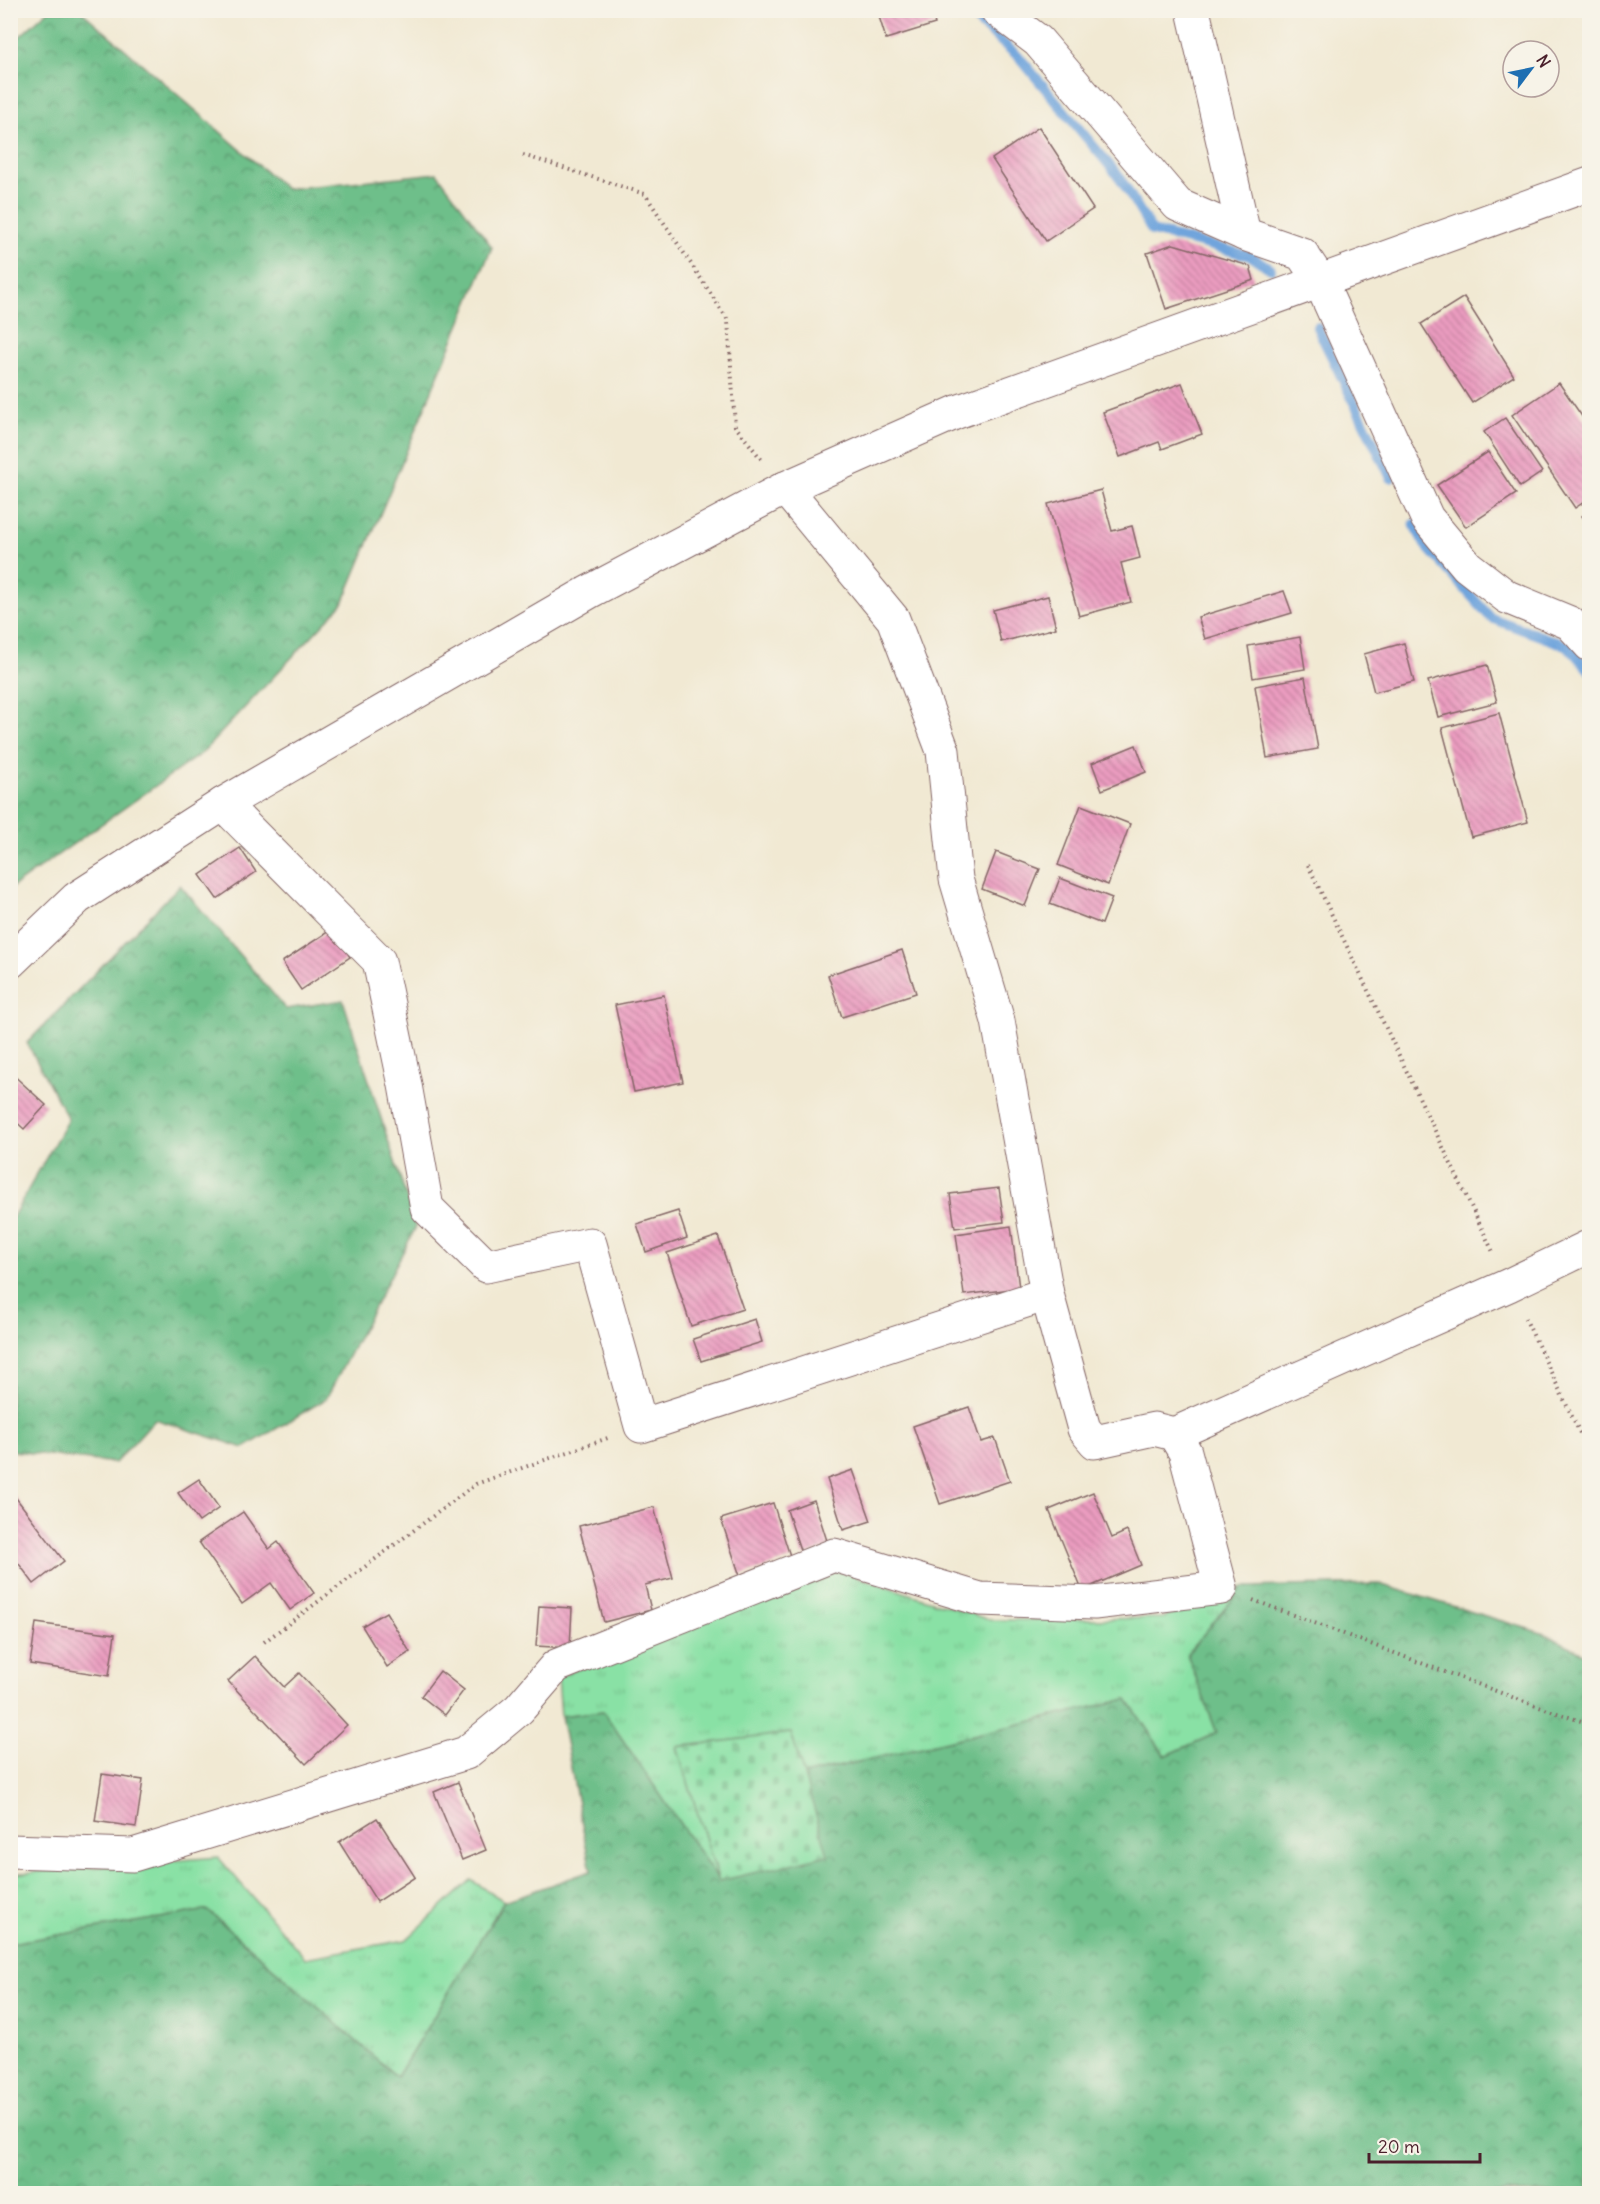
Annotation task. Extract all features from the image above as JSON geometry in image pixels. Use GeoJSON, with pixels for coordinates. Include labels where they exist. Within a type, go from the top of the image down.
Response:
{"type":"FeatureCollection","features":[{"type":"Feature","properties":{"kind":"street"},"geometry":{"type":"LineString","coordinates":[[997,10],[1038,41],[1178,205],[1244,234],[1302,255],[1320,281],[1427,518],[1467,566],[1499,591],[1507,597],[1570,623],[1590,645]]}},
{"type":"Feature","properties":{"kind":"street"},"geometry":{"type":"LineString","coordinates":[[1193,10],[1244,234]]}},
{"type":"Feature","properties":{"kind":"street"},"geometry":{"type":"LineString","coordinates":[[10,962],[77,898],[223,804],[589,592],[785,488],[957,412],[1590,184]]}},
{"type":"Feature","properties":{"kind":"street"},"geometry":{"type":"LineString","coordinates":[[785,488],[893,619],[943,751],[956,879],[998,1021],[1047,1294],[1084,1429],[1095,1442],[1154,1429],[1174,1434],[1509,1285],[1590,1246]]}},
{"type":"Feature","properties":{"kind":"street"},"geometry":{"type":"LineString","coordinates":[[223,804],[379,961],[405,1085],[427,1208],[486,1266],[590,1244],[641,1426],[1047,1294]]}},
{"type":"Feature","properties":{"kind":"street"},"geometry":{"type":"LineString","coordinates":[[10,1851],[133,1855],[466,1753],[519,1709],[556,1666],[834,1555],[980,1599],[1094,1603],[1221,1588],[1185,1452],[1174,1434]]}},
{"type":"Feature","properties":{"kind":"path"},"geometry":{"type":"LineString","coordinates":[[523,155],[645,194],[728,320],[735,426],[785,488]]}},
{"type":"Feature","properties":{"kind":"path"},"geometry":{"type":"LineString","coordinates":[[1308,865],[1590,1454]]}},
{"type":"Feature","properties":{"kind":"path"},"geometry":{"type":"LineString","coordinates":[[264,1642],[476,1484],[641,1426]]}},
{"type":"Feature","properties":{"kind":"path"},"geometry":{"type":"LineString","coordinates":[[1221,1588],[1590,1724]]}},
{"type":"Feature","properties":{"kind":"green space"},"geometry":{"type":"Polygon","coordinates":[[[48,11],[81,11],[286,189],[437,173],[492,247],[343,603],[202,753],[11,888],[10,45],[48,11]]]}},
{"type":"Feature","properties":{"kind":"green space"},"geometry":{"type":"Polygon","coordinates":[[[180,885],[286,1009],[343,1000],[416,1227],[326,1399],[244,1448],[155,1419],[115,1463],[14,1451],[10,1446],[11,1220],[68,1119],[27,1043],[180,885]]]}},
{"type":"Feature","properties":{"kind":"green space"},"geometry":{"type":"Polygon","coordinates":[[[836,1570],[990,1620],[1163,1618],[1243,1587],[1187,1654],[1217,1733],[1165,1756],[1127,1699],[803,1775],[791,1733],[677,1747],[719,1881],[603,1711],[561,1716],[558,1677],[836,1570]]]}},
{"type":"Feature","properties":{"kind":"green space"},"geometry":{"type":"Polygon","coordinates":[[[1379,1584],[1545,1634],[1589,1656],[1589,2193],[11,2194],[11,1943],[207,1910],[397,2077],[504,1901],[591,1871],[561,1716],[603,1711],[719,1881],[827,1855],[803,1775],[1127,1699],[1165,1756],[1217,1733],[1187,1654],[1243,1587],[1379,1584]]]}},
{"type":"Feature","properties":{"kind":"green space"},"geometry":{"type":"Polygon","coordinates":[[[791,1733],[828,1855],[719,1881],[677,1747],[791,1733]]]}},
{"type":"Feature","properties":{"kind":"green space"},"geometry":{"type":"Polygon","coordinates":[[[218,1857],[305,1958],[406,1940],[471,1880],[504,1901],[397,2077],[207,1910],[11,1943],[11,1874],[218,1857]]]}},
{"type":"Feature","properties":{"kind":"building"},"geometry":{"type":"Polygon","coordinates":[[[877,10],[931,10],[935,24],[886,39],[877,10]]]}},
{"type":"Feature","properties":{"kind":"building"},"geometry":{"type":"Polygon","coordinates":[[[1108,10],[1125,10],[1125,11],[1109,15],[1108,10]]]}},
{"type":"Feature","properties":{"kind":"building"},"geometry":{"type":"Polygon","coordinates":[[[1039,127],[1093,209],[1046,241],[992,159],[1039,127]]]}},
{"type":"Feature","properties":{"kind":"building"},"geometry":{"type":"Polygon","coordinates":[[[1173,244],[1250,266],[1254,280],[1166,309],[1147,253],[1173,244]]]}},
{"type":"Feature","properties":{"kind":"building"},"geometry":{"type":"Polygon","coordinates":[[[1464,297],[1514,376],[1472,403],[1421,324],[1464,297]]]}},
{"type":"Feature","properties":{"kind":"building"},"geometry":{"type":"Polygon","coordinates":[[[1182,383],[1202,434],[1162,449],[1159,442],[1120,457],[1103,412],[1182,383]]]}},
{"type":"Feature","properties":{"kind":"building"},"geometry":{"type":"Polygon","coordinates":[[[1559,383],[1590,428],[1590,498],[1575,508],[1512,415],[1559,383]]]}},
{"type":"Feature","properties":{"kind":"building"},"geometry":{"type":"Polygon","coordinates":[[[1505,418],[1542,472],[1520,487],[1484,432],[1505,418]]]}},
{"type":"Feature","properties":{"kind":"building"},"geometry":{"type":"Polygon","coordinates":[[[1488,452],[1516,494],[1466,527],[1437,485],[1488,452]]]}},
{"type":"Feature","properties":{"kind":"building"},"geometry":{"type":"Polygon","coordinates":[[[1101,490],[1112,531],[1132,526],[1140,558],[1121,563],[1131,602],[1079,616],[1048,504],[1101,490]]]}},
{"type":"Feature","properties":{"kind":"building"},"geometry":{"type":"Polygon","coordinates":[[[1590,511],[1590,527],[1582,516],[1590,511]]]}},
{"type":"Feature","properties":{"kind":"building"},"geometry":{"type":"Polygon","coordinates":[[[1284,591],[1292,613],[1205,639],[1198,617],[1284,591]]]}},
{"type":"Feature","properties":{"kind":"building"},"geometry":{"type":"Polygon","coordinates":[[[1048,596],[1056,628],[1001,642],[993,610],[1048,596]]]}},
{"type":"Feature","properties":{"kind":"building"},"geometry":{"type":"Polygon","coordinates":[[[1300,637],[1305,669],[1253,678],[1248,646],[1300,637]]]}},
{"type":"Feature","properties":{"kind":"building"},"geometry":{"type":"Polygon","coordinates":[[[1404,643],[1414,682],[1374,692],[1364,654],[1404,643]]]}},
{"type":"Feature","properties":{"kind":"building"},"geometry":{"type":"Polygon","coordinates":[[[1487,665],[1497,702],[1438,717],[1428,681],[1487,665]]]}},
{"type":"Feature","properties":{"kind":"building"},"geometry":{"type":"Polygon","coordinates":[[[1305,677],[1318,749],[1267,758],[1255,686],[1305,677]]]}},
{"type":"Feature","properties":{"kind":"building"},"geometry":{"type":"Polygon","coordinates":[[[1499,713],[1528,822],[1471,837],[1442,728],[1499,713]]]}},
{"type":"Feature","properties":{"kind":"building"},"geometry":{"type":"Polygon","coordinates":[[[1136,745],[1146,772],[1102,790],[1092,763],[1136,745]]]}},
{"type":"Feature","properties":{"kind":"building"},"geometry":{"type":"Polygon","coordinates":[[[1081,805],[1130,824],[1108,885],[1058,865],[1081,805]]]}},
{"type":"Feature","properties":{"kind":"building"},"geometry":{"type":"Polygon","coordinates":[[[240,848],[256,872],[217,899],[200,875],[240,848]]]}},
{"type":"Feature","properties":{"kind":"building"},"geometry":{"type":"Polygon","coordinates":[[[996,852],[1040,869],[1025,906],[982,889],[996,852]]]}},
{"type":"Feature","properties":{"kind":"building"},"geometry":{"type":"Polygon","coordinates":[[[1060,878],[1112,898],[1102,924],[1050,904],[1060,878]]]}},
{"type":"Feature","properties":{"kind":"building"},"geometry":{"type":"Polygon","coordinates":[[[332,929],[350,957],[301,990],[282,962],[332,929]]]}},
{"type":"Feature","properties":{"kind":"building"},"geometry":{"type":"Polygon","coordinates":[[[902,950],[916,993],[842,1017],[828,975],[902,950]]]}},
{"type":"Feature","properties":{"kind":"building"},"geometry":{"type":"Polygon","coordinates":[[[664,995],[683,1082],[634,1092],[615,1005],[664,995]]]}},
{"type":"Feature","properties":{"kind":"building"},"geometry":{"type":"Polygon","coordinates":[[[10,1072],[46,1105],[24,1129],[10,1116],[10,1072]]]}},
{"type":"Feature","properties":{"kind":"building"},"geometry":{"type":"Polygon","coordinates":[[[999,1188],[1004,1222],[955,1228],[950,1194],[999,1188]]]}},
{"type":"Feature","properties":{"kind":"building"},"geometry":{"type":"Polygon","coordinates":[[[678,1211],[687,1238],[646,1252],[637,1224],[678,1211]]]}},
{"type":"Feature","properties":{"kind":"building"},"geometry":{"type":"Polygon","coordinates":[[[1011,1226],[1019,1288],[964,1295],[956,1234],[1011,1226]]]}},
{"type":"Feature","properties":{"kind":"building"},"geometry":{"type":"Polygon","coordinates":[[[718,1236],[743,1309],[691,1326],[667,1253],[718,1236]]]}},
{"type":"Feature","properties":{"kind":"building"},"geometry":{"type":"Polygon","coordinates":[[[755,1319],[762,1342],[701,1361],[693,1339],[755,1319]]]}},
{"type":"Feature","properties":{"kind":"building"},"geometry":{"type":"Polygon","coordinates":[[[969,1407],[981,1442],[995,1438],[1010,1481],[940,1504],[913,1426],[969,1407]]]}},
{"type":"Feature","properties":{"kind":"building"},"geometry":{"type":"Polygon","coordinates":[[[853,1470],[871,1521],[843,1530],[827,1479],[853,1470]]]}},
{"type":"Feature","properties":{"kind":"building"},"geometry":{"type":"Polygon","coordinates":[[[199,1479],[219,1508],[199,1522],[178,1493],[199,1479]]]}},
{"type":"Feature","properties":{"kind":"building"},"geometry":{"type":"Polygon","coordinates":[[[10,1490],[64,1561],[34,1584],[10,1552],[10,1490]]]}},
{"type":"Feature","properties":{"kind":"building"},"geometry":{"type":"Polygon","coordinates":[[[1093,1492],[1112,1538],[1127,1531],[1141,1565],[1082,1590],[1049,1510],[1093,1492]]]}},
{"type":"Feature","properties":{"kind":"building"},"geometry":{"type":"Polygon","coordinates":[[[814,1500],[829,1547],[802,1556],[787,1510],[814,1500]]]}},
{"type":"Feature","properties":{"kind":"building"},"geometry":{"type":"Polygon","coordinates":[[[773,1503],[791,1559],[740,1576],[721,1519],[773,1503]]]}},
{"type":"Feature","properties":{"kind":"building"},"geometry":{"type":"Polygon","coordinates":[[[654,1507],[673,1578],[645,1585],[651,1610],[604,1622],[579,1526],[654,1507]]]}},
{"type":"Feature","properties":{"kind":"building"},"geometry":{"type":"Polygon","coordinates":[[[243,1512],[269,1549],[278,1542],[314,1593],[290,1610],[271,1583],[242,1604],[199,1542],[243,1512]]]}},
{"type":"Feature","properties":{"kind":"building"},"geometry":{"type":"Polygon","coordinates":[[[539,1606],[572,1608],[570,1648],[536,1646],[539,1606]]]}},
{"type":"Feature","properties":{"kind":"building"},"geometry":{"type":"Polygon","coordinates":[[[386,1612],[410,1652],[387,1667],[362,1626],[386,1612]]]}},
{"type":"Feature","properties":{"kind":"building"},"geometry":{"type":"Polygon","coordinates":[[[36,1623],[115,1634],[109,1676],[30,1664],[36,1623]]]}},
{"type":"Feature","properties":{"kind":"building"},"geometry":{"type":"Polygon","coordinates":[[[255,1656],[284,1687],[299,1673],[347,1725],[306,1764],[228,1681],[255,1656]]]}},
{"type":"Feature","properties":{"kind":"building"},"geometry":{"type":"Polygon","coordinates":[[[440,1671],[464,1690],[445,1715],[421,1696],[440,1671]]]}},
{"type":"Feature","properties":{"kind":"building"},"geometry":{"type":"Polygon","coordinates":[[[102,1774],[143,1780],[136,1827],[95,1821],[102,1774]]]}},
{"type":"Feature","properties":{"kind":"building"},"geometry":{"type":"Polygon","coordinates":[[[458,1782],[486,1850],[462,1860],[434,1792],[458,1782]]]}},
{"type":"Feature","properties":{"kind":"building"},"geometry":{"type":"Polygon","coordinates":[[[377,1818],[415,1877],[377,1902],[339,1842],[377,1818]]]}},
{"type":"Feature","properties":{"kind":"waterway"},"geometry":{"type":"LineString","coordinates":[[964,10],[1019,57],[1120,178],[1152,231],[1251,256],[1271,269]]}},
{"type":"Feature","properties":{"kind":"waterway"},"geometry":{"type":"LineString","coordinates":[[1317,327],[1391,478]]}},
{"type":"Feature","properties":{"kind":"waterway"},"geometry":{"type":"LineString","coordinates":[[1414,524],[1425,545],[1491,618],[1568,646],[1590,671]]}}]}
